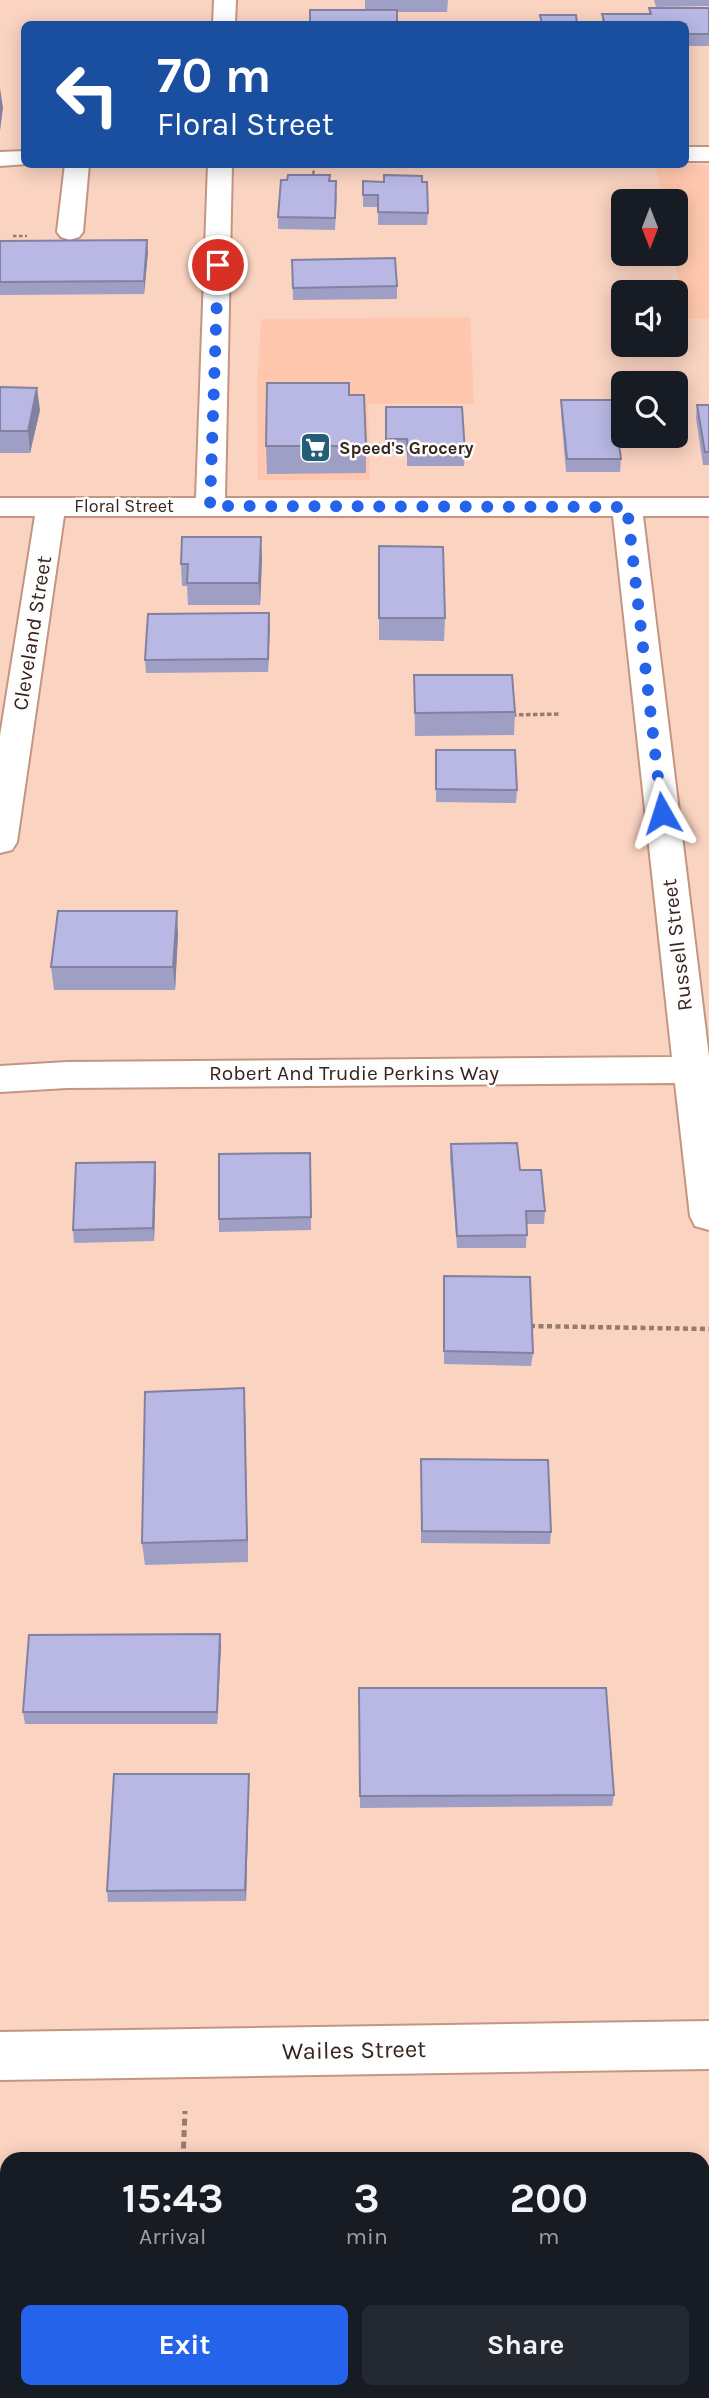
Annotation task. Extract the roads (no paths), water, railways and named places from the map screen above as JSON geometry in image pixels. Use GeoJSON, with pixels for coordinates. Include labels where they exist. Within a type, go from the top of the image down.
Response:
{"type":"FeatureCollection","features":[{"type":"Feature","properties":{"kind":"street"},"geometry":{"type":"LineString","coordinates":[[225,0],[225,21]]}},
{"type":"Feature","properties":{"kind":"street"},"geometry":{"type":"LineString","coordinates":[[689,154],[709,154]]}},
{"type":"Feature","properties":{"kind":"street"},"geometry":{"type":"LineString","coordinates":[[0,159],[21,158]]}},
{"type":"Feature","properties":{"kind":"street"},"geometry":{"type":"LineString","coordinates":[[70,232],[77,168]]}},
{"type":"Feature","properties":{"kind":"street"},"geometry":{"type":"LineString","coordinates":[[210,506],[220,168]]}},
{"type":"Feature","properties":{"kind":"street","name":"Cleveland Street"},"geometry":{"type":"LineString","coordinates":[[0,842],[51,506]]}},
{"type":"Feature","properties":{"kind":"street","name":"Floral Street"},"geometry":{"type":"LineString","coordinates":[[0,507],[709,507]]}},
{"type":"Feature","properties":{"kind":"street","name":"Russell Street"},"geometry":{"type":"LineString","coordinates":[[627,507],[700,1070],[709,1216]]}},
{"type":"Feature","properties":{"kind":"street","name":"Robert And Trudie Perkins Way"},"geometry":{"type":"LineString","coordinates":[[0,1079],[81,1074],[700,1070]]}},
{"type":"Feature","properties":{"kind":"street","name":"Wailes Street"},"geometry":{"type":"LineString","coordinates":[[0,2056],[709,2045]]}},
{"type":"Feature","properties":{"kind":"place","name":"Speed's Grocery"},"geometry":{"type":"Point","coordinates":[316,448]}}]}
